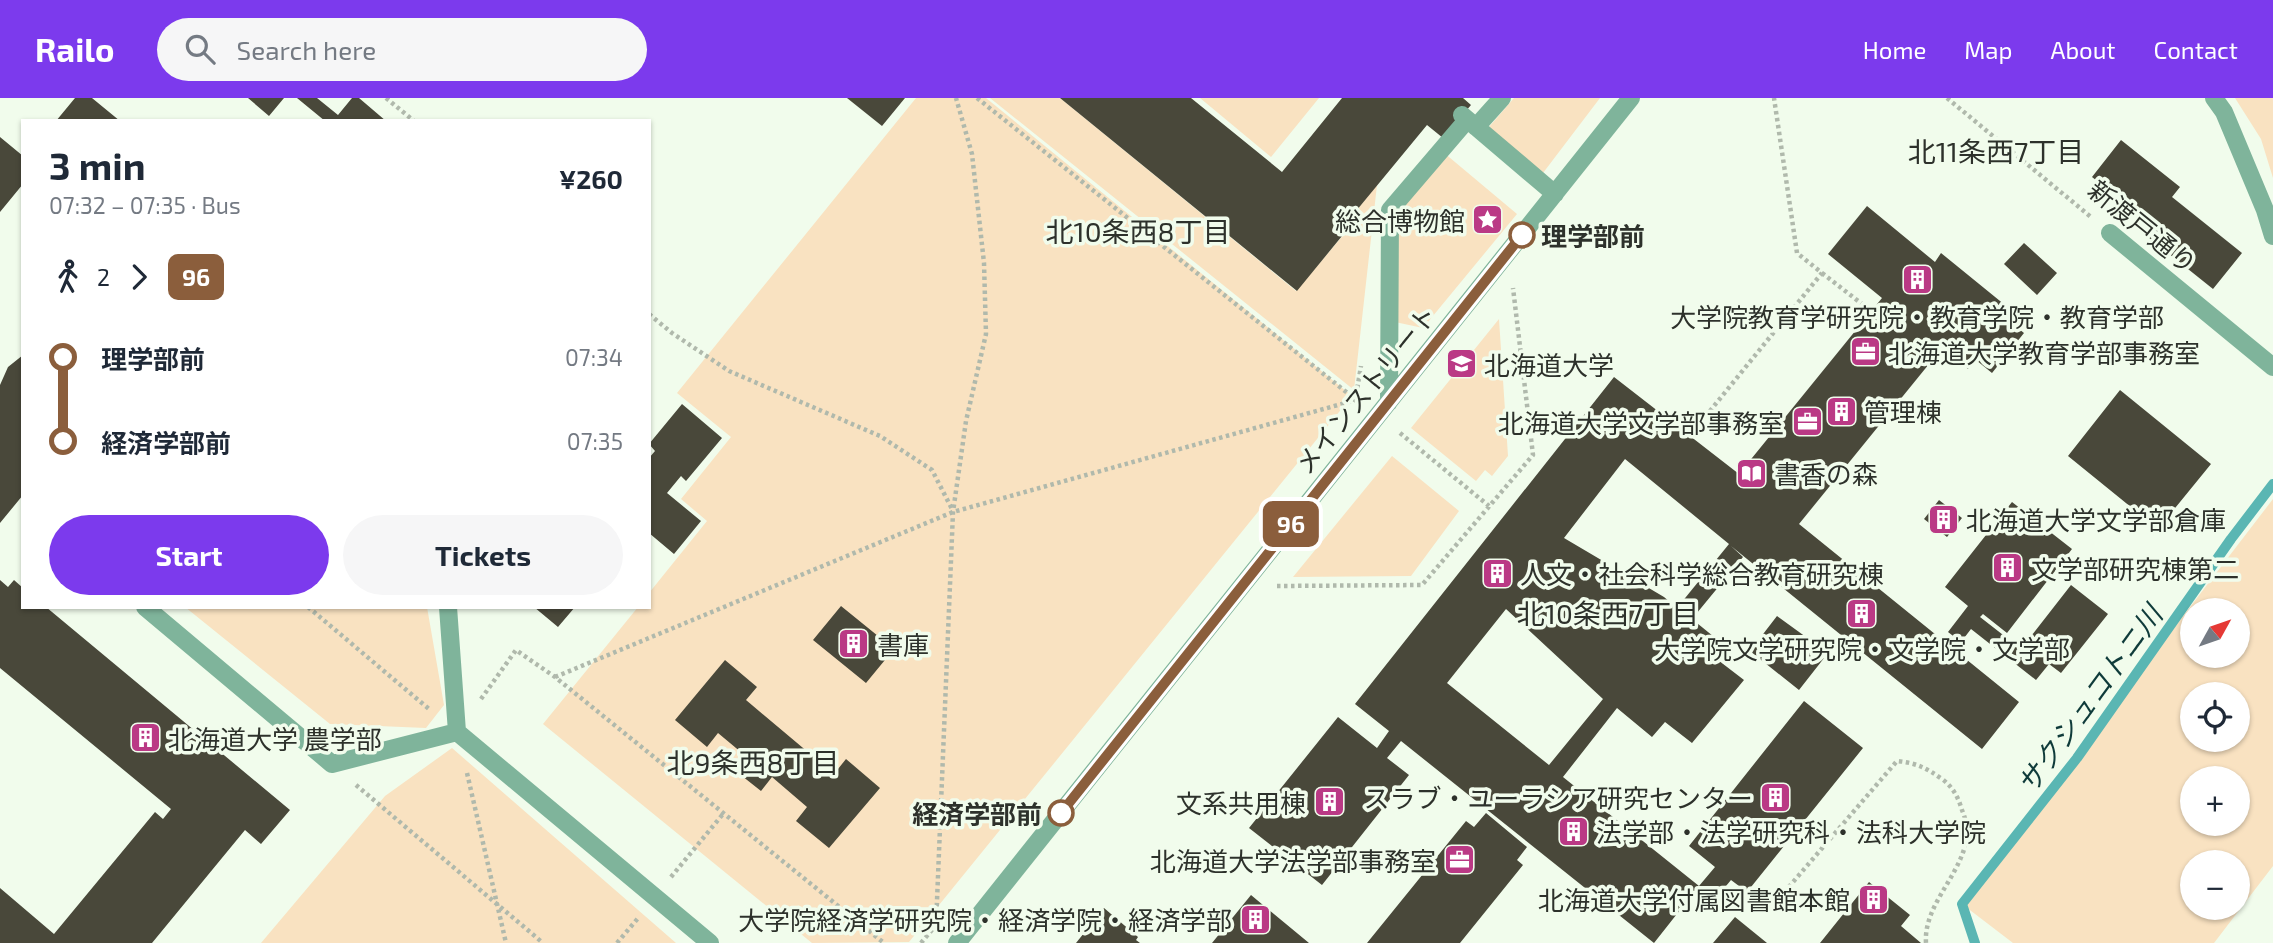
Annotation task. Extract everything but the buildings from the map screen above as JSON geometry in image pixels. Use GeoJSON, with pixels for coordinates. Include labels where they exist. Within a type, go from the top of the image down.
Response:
{"type":"FeatureCollection","features":[{"type":"Feature","properties":{"kind":"street"},"geometry":{"type":"LineString","coordinates":[[1389,402],[1390,210],[1468,121],[1502,98]]}},
{"type":"Feature","properties":{"kind":"street","name":"メインストリート"},"geometry":{"type":"LineString","coordinates":[[957,943],[1631,98]]}},
{"type":"Feature","properties":{"kind":"street"},"geometry":{"type":"LineString","coordinates":[[2214,98],[2230,124],[2273,236]]}},
{"type":"Feature","properties":{"kind":"street"},"geometry":{"type":"LineString","coordinates":[[1468,121],[1555,194]]}},
{"type":"Feature","properties":{"kind":"street","name":"新渡戸通り"},"geometry":{"type":"LineString","coordinates":[[2110,233],[2273,367]]}},
{"type":"Feature","properties":{"kind":"street"},"geometry":{"type":"LineString","coordinates":[[147,609],[332,764],[457,733]]}},
{"type":"Feature","properties":{"kind":"street"},"geometry":{"type":"LineString","coordinates":[[448,609],[457,733],[710,943]]}},
{"type":"Feature","properties":{"kind":"path"},"geometry":{"type":"LineString","coordinates":[[386,98],[412,119]]}},
{"type":"Feature","properties":{"kind":"path"},"geometry":{"type":"LineString","coordinates":[[921,943],[936,925],[953,512],[966,421],[986,334],[984,263],[972,154],[956,98]]}},
{"type":"Feature","properties":{"kind":"path"},"geometry":{"type":"LineString","coordinates":[[555,677],[953,512],[1356,400],[977,98]]}},
{"type":"Feature","properties":{"kind":"path"},"geometry":{"type":"LineString","coordinates":[[1774,98],[1797,253],[1871,311]]}},
{"type":"Feature","properties":{"kind":"path","name":"新渡戸通り"},"geometry":{"type":"LineString","coordinates":[[1947,98],[2110,233]]}},
{"type":"Feature","properties":{"kind":"path"},"geometry":{"type":"LineString","coordinates":[[1701,422],[1822,273]]}},
{"type":"Feature","properties":{"kind":"path"},"geometry":{"type":"LineString","coordinates":[[1277,586],[1422,585],[1533,455],[1513,288]]}},
{"type":"Feature","properties":{"kind":"path"},"geometry":{"type":"LineString","coordinates":[[651,316],[729,371],[880,436],[932,470],[953,512]]}},
{"type":"Feature","properties":{"kind":"path"},"geometry":{"type":"LineString","coordinates":[[1399,433],[1489,506]]}},
{"type":"Feature","properties":{"kind":"path"},"geometry":{"type":"LineString","coordinates":[[310,609],[457,733],[506,943]]}},
{"type":"Feature","properties":{"kind":"path"},"geometry":{"type":"LineString","coordinates":[[457,733],[516,650],[555,677],[884,943]]}},
{"type":"Feature","properties":{"kind":"path"},"geometry":{"type":"LineString","coordinates":[[1775,903],[1897,761],[1914,763],[1951,785],[1967,826],[1965,843],[1953,877],[1934,909],[1925,934],[1926,943]]}},
{"type":"Feature","properties":{"kind":"path"},"geometry":{"type":"LineString","coordinates":[[332,764],[543,943]]}},
{"type":"Feature","properties":{"kind":"shaded area"},"geometry":{"type":"Polygon","coordinates":[[[916,98],[986,98],[1352,396],[909,942],[812,943],[543,724],[636,609],[651,609],[651,591],[707,521],[681,499],[731,437],[677,393],[916,98]]]}},
{"type":"Feature","properties":{"kind":"shaded area"},"geometry":{"type":"Polygon","coordinates":[[[990,98],[1060,98],[1296,291],[1351,226],[1347,222],[1377,185],[1354,390],[990,98]]]}},
{"type":"Feature","properties":{"kind":"shaded area"},"geometry":{"type":"Polygon","coordinates":[[[1200,98],[1319,98],[1271,157],[1200,98]]]}},
{"type":"Feature","properties":{"kind":"shaded area"},"geometry":{"type":"Polygon","coordinates":[[[1514,98],[1600,98],[1543,173],[1489,127],[1514,98]]]}},
{"type":"Feature","properties":{"kind":"shaded area"},"geometry":{"type":"Polygon","coordinates":[[[2235,98],[2273,98],[2273,178],[2261,139],[2235,98]]]}},
{"type":"Feature","properties":{"kind":"shaded area"},"geometry":{"type":"Polygon","coordinates":[[[1443,152],[1517,214],[1423,328],[1395,322],[1395,211],[1443,152]]]}},
{"type":"Feature","properties":{"kind":"shaded area"},"geometry":{"type":"Polygon","coordinates":[[[1499,319],[1508,456],[1492,476],[1485,470],[1476,481],[1411,428],[1499,319]]]}},
{"type":"Feature","properties":{"kind":"shaded area"},"geometry":{"type":"Polygon","coordinates":[[[1392,456],[1459,511],[1411,576],[1293,577],[1392,456]]]}},
{"type":"Feature","properties":{"kind":"shaded area"},"geometry":{"type":"Polygon","coordinates":[[[2273,499],[2273,866],[2250,896],[2250,850],[2180,850],[2180,920],[2232,920],[2214,943],[2013,943],[1962,904],[2180,620],[2180,668],[2250,668],[2250,598],[2197,598],[2273,499]]]}},
{"type":"Feature","properties":{"kind":"shaded area"},"geometry":{"type":"Polygon","coordinates":[[[187,609],[427,609],[444,705],[426,728],[330,724],[187,609]]]}},
{"type":"Feature","properties":{"kind":"shaded area"},"geometry":{"type":"Polygon","coordinates":[[[452,748],[676,943],[261,943],[385,796],[452,748]]]}},
{"type":"Feature","properties":{"kind":"waterway","name":"サクシュコトニ川"},"geometry":{"type":"LineString","coordinates":[[1975,943],[1962,904],[2077,758],[2231,539],[2273,484]]}},
{"type":"Feature","properties":{"kind":"bus line","name":"96"},"geometry":{"type":"LineString","coordinates":[[1061,813],[1522,235]]}},
{"type":"Feature","properties":{"kind":"place","name":"総合博物館"},"geometry":{"type":"Point","coordinates":[1488,220]}},
{"type":"Feature","properties":{"kind":"place","name":"理学部前"},"geometry":{"type":"Point","coordinates":[1522,235]}},
{"type":"Feature","properties":{"kind":"place","name":"大学院教育学研究院・教育学院・教育学部"},"geometry":{"type":"Point","coordinates":[1917,280]}},
{"type":"Feature","properties":{"kind":"place","name":"北海道大学教育学部事務室"},"geometry":{"type":"Point","coordinates":[1865,352]}},
{"type":"Feature","properties":{"kind":"place","name":"北海道大学"},"geometry":{"type":"Point","coordinates":[1461,364]}},
{"type":"Feature","properties":{"kind":"place","name":"管理棟"},"geometry":{"type":"Point","coordinates":[1841,411]}},
{"type":"Feature","properties":{"kind":"place","name":"北海道大学文学部事務室"},"geometry":{"type":"Point","coordinates":[1807,422]}},
{"type":"Feature","properties":{"kind":"place","name":"書香の森"},"geometry":{"type":"Point","coordinates":[1751,473]}},
{"type":"Feature","properties":{"kind":"place","name":"北海道大学文学部倉庫"},"geometry":{"type":"Point","coordinates":[1943,519]}},
{"type":"Feature","properties":{"kind":"place","name":"文学部研究棟第二"},"geometry":{"type":"Point","coordinates":[2008,568]}},
{"type":"Feature","properties":{"kind":"place","name":"人文・社会科学総合教育研究棟"},"geometry":{"type":"Point","coordinates":[1497,573]}},
{"type":"Feature","properties":{"kind":"place","name":"大学院文学研究院・文学院・文学部"},"geometry":{"type":"Point","coordinates":[1862,613]}},
{"type":"Feature","properties":{"kind":"place","name":"書庫"},"geometry":{"type":"Point","coordinates":[854,644]}},
{"type":"Feature","properties":{"kind":"place","name":"北海道大学 農学部"},"geometry":{"type":"Point","coordinates":[145,738]}},
{"type":"Feature","properties":{"kind":"place","name":"スラブ・ユーラシア研究センター"},"geometry":{"type":"Point","coordinates":[1776,797]}},
{"type":"Feature","properties":{"kind":"place","name":"文系共用棟"},"geometry":{"type":"Point","coordinates":[1329,802]}},
{"type":"Feature","properties":{"kind":"place","name":"経済学部前"},"geometry":{"type":"Point","coordinates":[1061,813]}},
{"type":"Feature","properties":{"kind":"place","name":"法学部・法学研究科・法科大学院"},"geometry":{"type":"Point","coordinates":[1573,831]}},
{"type":"Feature","properties":{"kind":"place","name":"北海道大学法学部事務室"},"geometry":{"type":"Point","coordinates":[1459,860]}},
{"type":"Feature","properties":{"kind":"place","name":"北海道大学付属図書館本館"},"geometry":{"type":"Point","coordinates":[1873,899]}},
{"type":"Feature","properties":{"kind":"place","name":"大学院経済学研究院・経済学院・経済学部"},"geometry":{"type":"Point","coordinates":[1255,919]}},
{"type":"Feature","properties":{"kind":"district","name":"北11条西7丁目"},"geometry":{"type":"Point","coordinates":[1996,151]}},
{"type":"Feature","properties":{"kind":"district","name":"北10条西8丁目"},"geometry":{"type":"Point","coordinates":[1138,231]}},
{"type":"Feature","properties":{"kind":"district","name":"北10条西7丁目"},"geometry":{"type":"Point","coordinates":[1608,613]}},
{"type":"Feature","properties":{"kind":"district","name":"北9条西8丁目"},"geometry":{"type":"Point","coordinates":[753,762]}}]}
